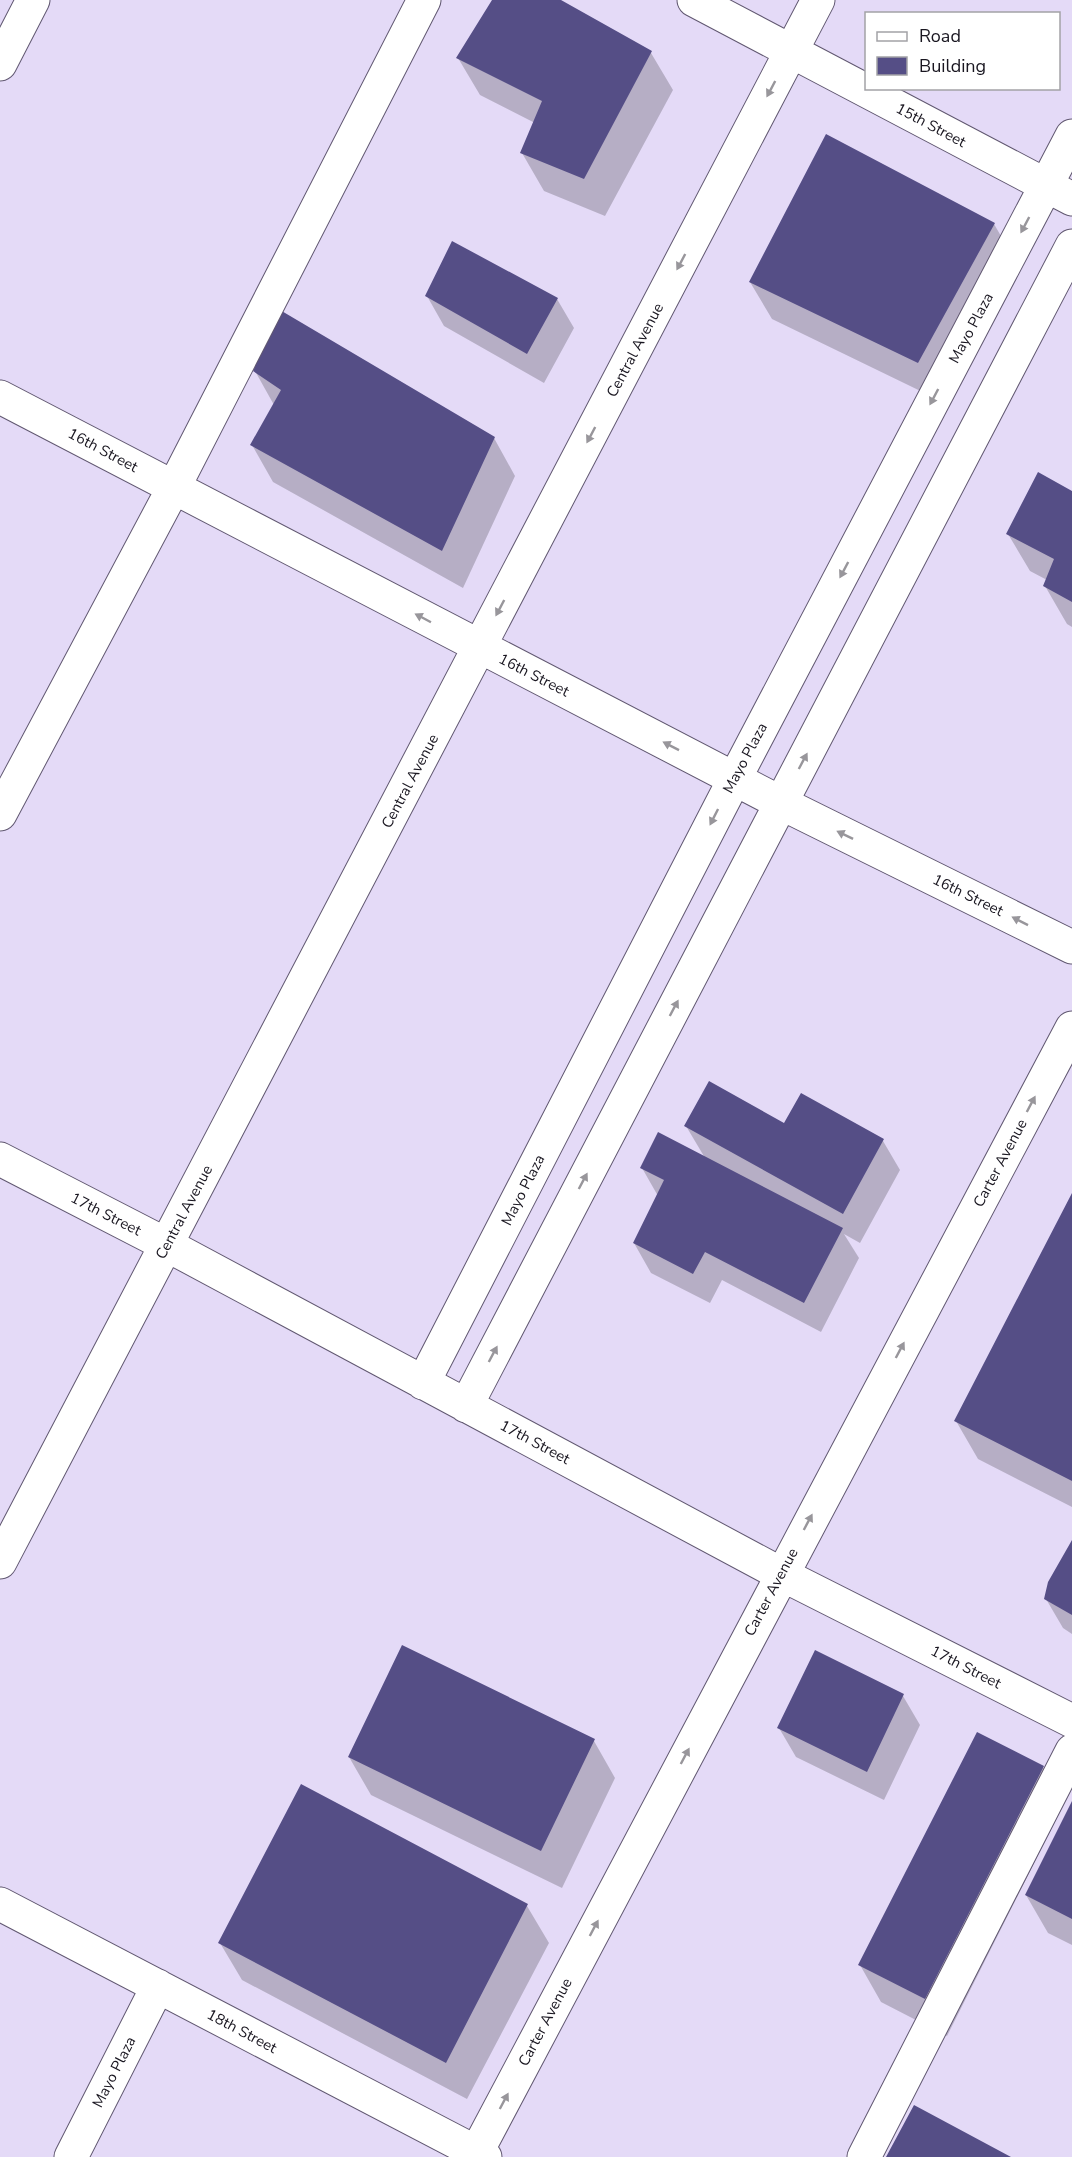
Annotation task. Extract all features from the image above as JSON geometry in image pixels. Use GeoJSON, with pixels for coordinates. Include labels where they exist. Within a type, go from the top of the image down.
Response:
{"type":"FeatureCollection","features":[{"type":"Feature","properties":{"kind":"street"},"geometry":{"type":"LineString","coordinates":[[0,64],[33,0]]}},
{"type":"Feature","properties":{"kind":"street"},"geometry":{"type":"LineString","coordinates":[[0,814],[174,487],[424,0]]}},
{"type":"Feature","properties":{"kind":"street","name":"15th Street"},"geometry":{"type":"LineString","coordinates":[[694,0],[865,89]]}},
{"type":"Feature","properties":{"kind":"street","name":"Central Avenue"},"geometry":{"type":"LineString","coordinates":[[0,1562],[818,0]]}},
{"type":"Feature","properties":{"kind":"street","name":"15th Street"},"geometry":{"type":"LineString","coordinates":[[866,90],[1059,192]]}},
{"type":"Feature","properties":{"kind":"street","name":"Mayo Plaza"},"geometry":{"type":"LineString","coordinates":[[423,1383],[735,778],[1059,192],[1072,136]]}},
{"type":"Feature","properties":{"kind":"street"},"geometry":{"type":"LineString","coordinates":[[466,1406],[1072,246]]}},
{"type":"Feature","properties":{"kind":"street","name":"16th Street"},"geometry":{"type":"LineString","coordinates":[[0,397],[781,803],[1072,947]]}},
{"type":"Feature","properties":{"kind":"street","name":"Carter Avenue"},"geometry":{"type":"LineString","coordinates":[[478,2155],[781,1574],[1072,1028]]}},
{"type":"Feature","properties":{"kind":"street","name":"17th Street"},"geometry":{"type":"LineString","coordinates":[[0,1159],[167,1245],[781,1574],[1072,1721]]}},
{"type":"Feature","properties":{"kind":"street"},"geometry":{"type":"LineString","coordinates":[[864,2157],[1072,1751]]}},
{"type":"Feature","properties":{"kind":"street","name":"18th Street"},"geometry":{"type":"LineString","coordinates":[[0,1904],[478,2155]]}},
{"type":"Feature","properties":{"kind":"street","name":"Mayo Plaza"},"geometry":{"type":"LineString","coordinates":[[71,2157],[158,1986]]}},
{"type":"Feature","properties":{"kind":"building"},"geometry":{"type":"Polygon","coordinates":[[[492,0],[561,0],[652,51],[584,179],[520,153],[542,101],[456,58],[492,0]]]}},
{"type":"Feature","properties":{"kind":"building"},"geometry":{"type":"Polygon","coordinates":[[[826,134],[995,223],[918,363],[749,282],[826,134]]]}},
{"type":"Feature","properties":{"kind":"building"},"geometry":{"type":"Polygon","coordinates":[[[452,241],[558,298],[527,354],[425,296],[452,241]]]}},
{"type":"Feature","properties":{"kind":"building"},"geometry":{"type":"Polygon","coordinates":[[[280,310],[495,437],[442,551],[250,445],[281,390],[253,371],[280,310]]]}},
{"type":"Feature","properties":{"kind":"building"},"geometry":{"type":"Polygon","coordinates":[[[1038,472],[1072,491],[1072,602],[1043,586],[1054,559],[1006,534],[1038,472]]]}},
{"type":"Feature","properties":{"kind":"building"},"geometry":{"type":"Polygon","coordinates":[[[709,1081],[784,1123],[801,1093],[884,1139],[843,1214],[684,1126],[709,1081]]]}},
{"type":"Feature","properties":{"kind":"building"},"geometry":{"type":"Polygon","coordinates":[[[658,1132],[843,1228],[804,1303],[705,1252],[693,1274],[633,1243],[664,1180],[640,1168],[658,1132]]]}},
{"type":"Feature","properties":{"kind":"building"},"geometry":{"type":"Polygon","coordinates":[[[1072,1193],[1072,1481],[954,1421],[1072,1193]]]}},
{"type":"Feature","properties":{"kind":"building"},"geometry":{"type":"Polygon","coordinates":[[[1072,1540],[1072,1615],[1044,1599],[1048,1582],[1072,1540]]]}},
{"type":"Feature","properties":{"kind":"building"},"geometry":{"type":"Polygon","coordinates":[[[402,1645],[595,1739],[541,1851],[348,1757],[402,1645]]]}},
{"type":"Feature","properties":{"kind":"building"},"geometry":{"type":"Polygon","coordinates":[[[815,1650],[904,1694],[867,1772],[777,1728],[815,1650]]]}},
{"type":"Feature","properties":{"kind":"building"},"geometry":{"type":"Polygon","coordinates":[[[977,1732],[1044,1766],[925,1999],[858,1965],[977,1732]]]}},
{"type":"Feature","properties":{"kind":"building"},"geometry":{"type":"Polygon","coordinates":[[[301,1784],[528,1904],[446,2063],[218,1943],[301,1784]]]}},
{"type":"Feature","properties":{"kind":"building"},"geometry":{"type":"Polygon","coordinates":[[[1072,1801],[1072,1919],[1025,1895],[1072,1801]]]}},
{"type":"Feature","properties":{"kind":"building"},"geometry":{"type":"Polygon","coordinates":[[[914,2105],[1011,2157],[886,2157],[914,2105]]]}}]}
